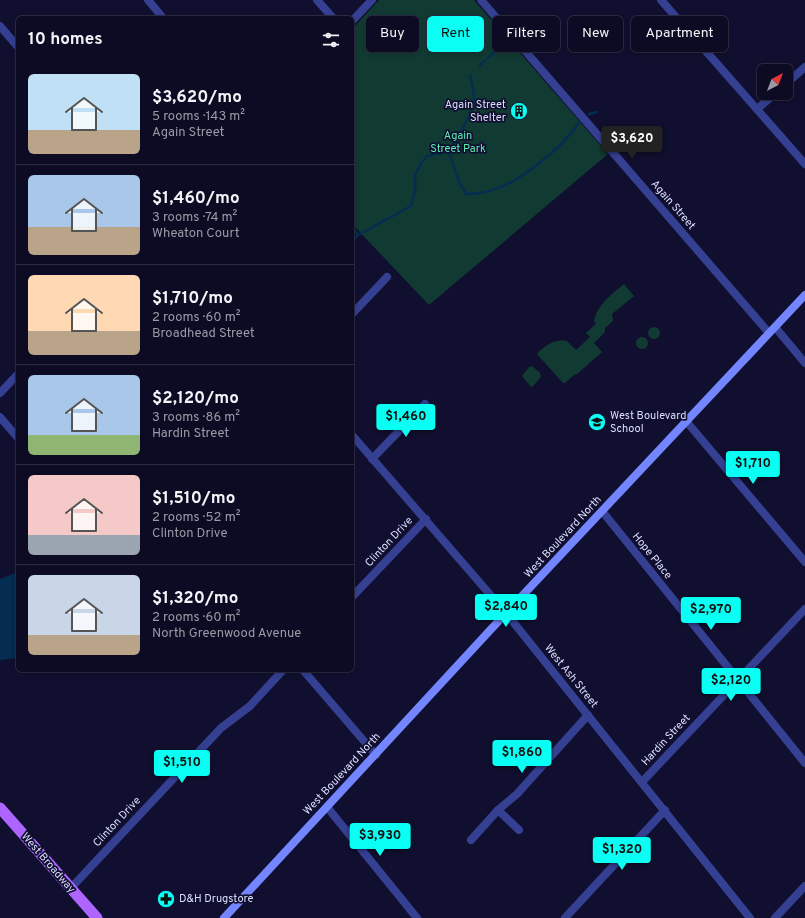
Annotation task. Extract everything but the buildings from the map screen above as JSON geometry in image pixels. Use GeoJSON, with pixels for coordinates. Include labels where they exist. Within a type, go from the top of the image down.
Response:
{"type":"FeatureCollection","features":[{"type":"Feature","properties":{"kind":"main road","name":"West Boulevard North"},"geometry":{"type":"LineString","coordinates":[[224,918],[506,613],[805,295]]}},
{"type":"Feature","properties":{"kind":"main road","name":"West Broadway"},"geometry":{"type":"LineString","coordinates":[[0,808],[96,918]]}},
{"type":"Feature","properties":{"kind":"street"},"geometry":{"type":"LineString","coordinates":[[148,0],[161,16]]}},
{"type":"Feature","properties":{"kind":"street"},"geometry":{"type":"LineString","coordinates":[[317,0],[331,16]]}},
{"type":"Feature","properties":{"kind":"street"},"geometry":{"type":"LineString","coordinates":[[354,19],[372,0]]}},
{"type":"Feature","properties":{"kind":"street","name":"Again Street"},"geometry":{"type":"LineString","coordinates":[[481,0],[772,330],[805,363]]}},
{"type":"Feature","properties":{"kind":"street"},"geometry":{"type":"LineString","coordinates":[[661,0],[805,164]]}},
{"type":"Feature","properties":{"kind":"street"},"geometry":{"type":"LineString","coordinates":[[0,26],[16,45]]}},
{"type":"Feature","properties":{"kind":"street"},"geometry":{"type":"LineString","coordinates":[[793,78],[805,67]]}},
{"type":"Feature","properties":{"kind":"street"},"geometry":{"type":"LineString","coordinates":[[757,109],[768,100]]}},
{"type":"Feature","properties":{"kind":"street"},"geometry":{"type":"LineString","coordinates":[[354,312],[387,277]]}},
{"type":"Feature","properties":{"kind":"street"},"geometry":{"type":"LineString","coordinates":[[0,393],[16,376]]}},
{"type":"Feature","properties":{"kind":"street"},"geometry":{"type":"LineString","coordinates":[[372,459],[425,404]]}},
{"type":"Feature","properties":{"kind":"street"},"geometry":{"type":"LineString","coordinates":[[0,417],[16,436]]}},
{"type":"Feature","properties":{"kind":"street"},"geometry":{"type":"LineString","coordinates":[[686,421],[805,562]]}},
{"type":"Feature","properties":{"kind":"street","name":"West Ash Street"},"geometry":{"type":"LineString","coordinates":[[354,437],[506,613],[750,918]]}},
{"type":"Feature","properties":{"kind":"street","name":"Hope Place"},"geometry":{"type":"LineString","coordinates":[[602,511],[805,763]]}},
{"type":"Feature","properties":{"kind":"street","name":"Clinton Drive"},"geometry":{"type":"LineString","coordinates":[[354,595],[426,519]]}},
{"type":"Feature","properties":{"kind":"street","name":"Hardin Street"},"geometry":{"type":"LineString","coordinates":[[642,782],[805,609]]}},
{"type":"Feature","properties":{"kind":"street","name":"Clinton Drive"},"geometry":{"type":"LineString","coordinates":[[70,889],[221,728],[250,706],[281,672]]}},
{"type":"Feature","properties":{"kind":"street"},"geometry":{"type":"LineString","coordinates":[[305,672],[376,755]]}},
{"type":"Feature","properties":{"kind":"street"},"geometry":{"type":"LineString","coordinates":[[471,840],[498,810],[517,794],[588,715]]}},
{"type":"Feature","properties":{"kind":"street"},"geometry":{"type":"LineString","coordinates":[[327,807],[418,918]]}},
{"type":"Feature","properties":{"kind":"street"},"geometry":{"type":"LineString","coordinates":[[498,810],[519,830]]}},
{"type":"Feature","properties":{"kind":"street"},"geometry":{"type":"LineString","coordinates":[[565,918],[665,810]]}},
{"type":"Feature","properties":{"kind":"street"},"geometry":{"type":"LineString","coordinates":[[775,918],[805,886]]}},
{"type":"Feature","properties":{"kind":"green space","name":"Again Street Park"},"geometry":{"type":"Polygon","coordinates":[[[379,0],[474,0],[492,21],[492,52],[519,52],[608,154],[429,305],[354,226],[354,27],[379,0]]]}},
{"type":"Feature","properties":{"kind":"green space"},"geometry":{"type":"Polygon","coordinates":[[[624,284],[634,296],[612,314],[613,321],[605,328],[605,332],[594,343],[602,352],[577,374],[563,383],[537,354],[547,345],[558,341],[567,341],[576,350],[590,337],[586,333],[596,324],[594,321],[598,310],[610,296],[624,284]]]}},
{"type":"Feature","properties":{"kind":"green space"},"geometry":{"type":"Polygon","coordinates":[[[654,327],[658,329],[660,333],[658,337],[654,339],[650,337],[648,333],[650,329],[654,327]]]}},
{"type":"Feature","properties":{"kind":"green space"},"geometry":{"type":"Polygon","coordinates":[[[642,337],[646,339],[648,343],[646,347],[642,349],[638,347],[636,343],[638,339],[642,337]]]}},
{"type":"Feature","properties":{"kind":"green space"},"geometry":{"type":"Polygon","coordinates":[[[532,366],[540,373],[541,377],[531,387],[522,376],[529,367],[532,366]]]}},
{"type":"Feature","properties":{"kind":"water"},"geometry":{"type":"Polygon","coordinates":[[[16,573],[16,658],[0,660],[0,579],[16,573]]]}},
{"type":"Feature","properties":{"kind":"waterway"},"geometry":{"type":"LineString","coordinates":[[480,65],[495,52]]}},
{"type":"Feature","properties":{"kind":"waterway"},"geometry":{"type":"LineString","coordinates":[[358,235],[411,206],[415,191],[415,175],[422,162],[427,156],[448,151],[468,118],[474,97],[470,75]]}},
{"type":"Feature","properties":{"kind":"waterway"},"geometry":{"type":"LineString","coordinates":[[589,114],[597,112]]}},
{"type":"Feature","properties":{"kind":"waterway"},"geometry":{"type":"LineString","coordinates":[[448,151],[460,184],[466,194],[479,193],[504,186],[516,180],[548,156],[567,138],[580,122]]}},
{"type":"Feature","properties":{"kind":"waterway"},"geometry":{"type":"LineString","coordinates":[[354,229],[358,235],[354,240]]}},
{"type":"Feature","properties":{"kind":"place","name":"Again Street Shelter"},"geometry":{"type":"Point","coordinates":[519,111]}},
{"type":"Feature","properties":{"kind":"place","name":"West Boulevard School"},"geometry":{"type":"Point","coordinates":[597,422]}},
{"type":"Feature","properties":{"kind":"place","name":"D&H Drugstore"},"geometry":{"type":"Point","coordinates":[166,899]}}]}
